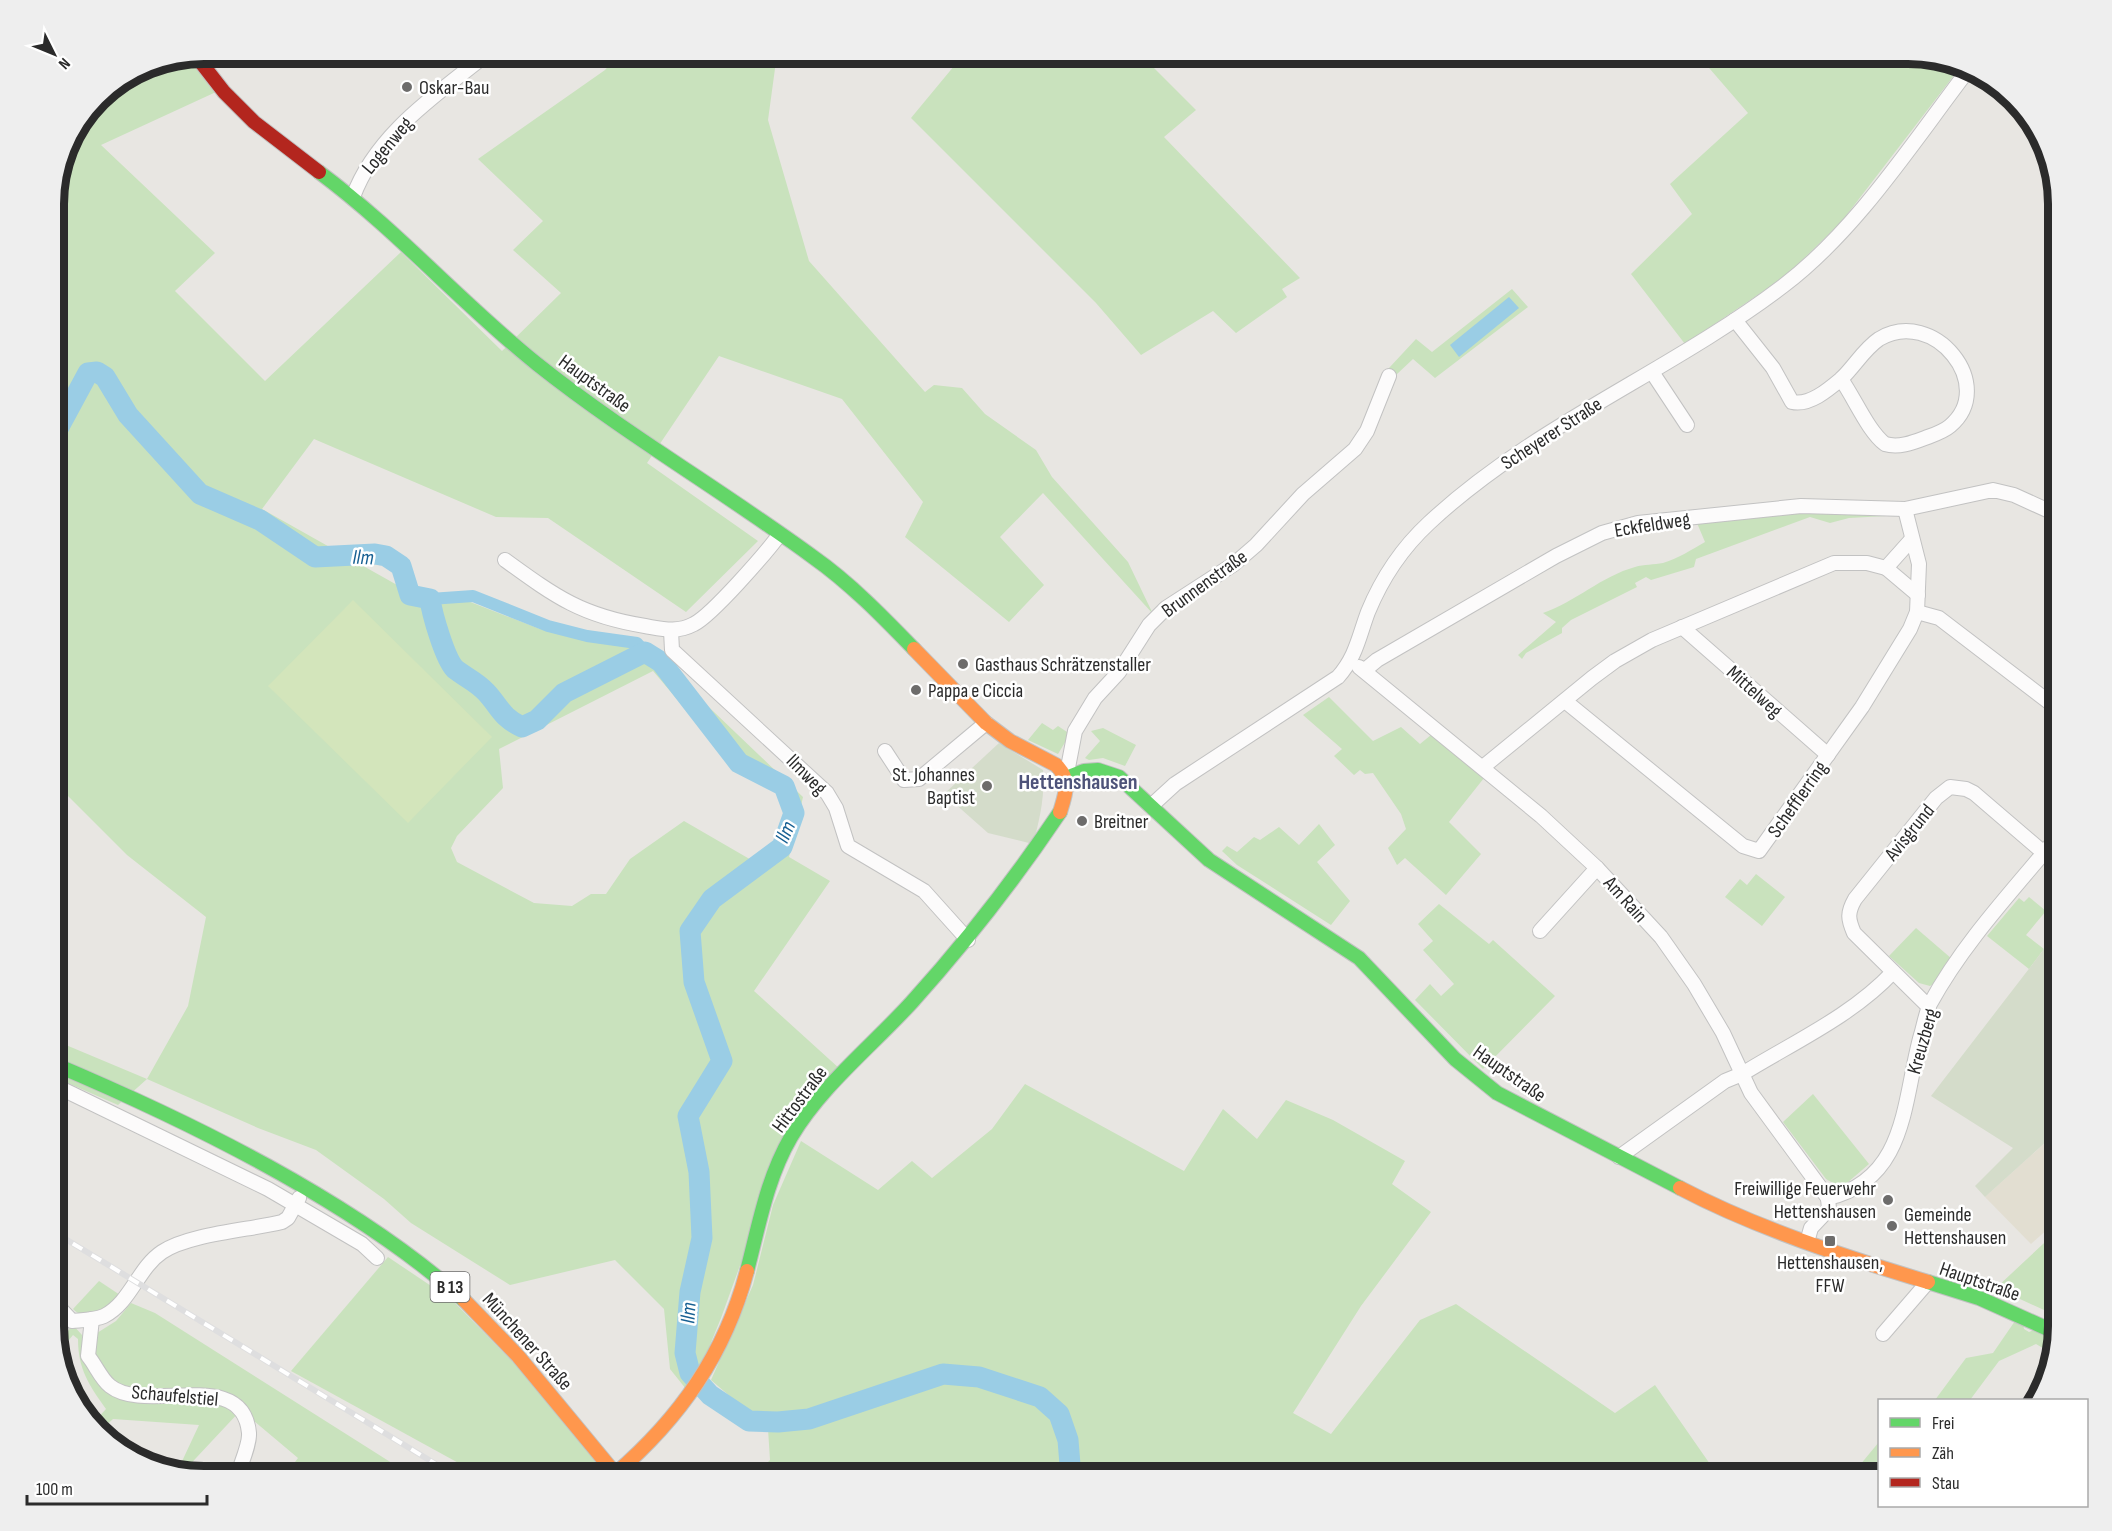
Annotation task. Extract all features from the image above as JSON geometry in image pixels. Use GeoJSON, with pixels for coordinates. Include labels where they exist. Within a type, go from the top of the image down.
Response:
{"type":"FeatureCollection","features":[{"type":"Feature","properties":{"kind":"street","name":"Hauptstraße"},"geometry":{"type":"LineString","coordinates":[[202,64],[224,92],[254,122],[353,197],[537,364],[649,446],[815,558],[889,623],[986,723],[1010,741],[1056,765],[1066,778],[1084,771],[1110,772],[1129,785],[1209,860],[1359,958],[1476,1078],[1533,1114],[1579,1134],[1716,1207],[1807,1242],[1927,1283],[1979,1298],[2048,1329]]}},
{"type":"Feature","properties":{"kind":"street","name":"Logenweg"},"geometry":{"type":"LineString","coordinates":[[353,197],[361,174],[388,138],[423,105],[474,64]]}},
{"type":"Feature","properties":{"kind":"street","name":"Scheyerer Straße"},"geometry":{"type":"LineString","coordinates":[[1151,806],[1175,784],[1323,688],[1350,662],[1385,575],[1406,547],[1429,523],[1524,447],[1736,320],[1786,284],[1843,231],[1964,77]]}},
{"type":"Feature","properties":{"kind":"street"},"geometry":{"type":"LineString","coordinates":[[1736,320],[1773,368],[1793,403],[1816,397],[1841,379],[1879,340],[1898,333],[1912,332],[1932,337],[1949,348],[1964,375],[1965,395],[1961,411],[1948,428],[1918,440],[1892,446],[1885,444],[1873,433],[1863,412],[1841,379]]}},
{"type":"Feature","properties":{"kind":"street"},"geometry":{"type":"LineString","coordinates":[[1652,372],[1688,425]]}},
{"type":"Feature","properties":{"kind":"street","name":"Brunnenstraße"},"geometry":{"type":"LineString","coordinates":[[1066,778],[1075,731],[1095,698],[1119,672],[1149,625],[1166,608],[1234,564],[1256,545],[1303,494],[1355,449],[1367,430],[1389,376]]}},
{"type":"Feature","properties":{"kind":"street","name":"Eckfeldweg"},"geometry":{"type":"LineString","coordinates":[[1365,670],[1377,660],[1508,583],[1556,556],[1616,528],[1638,523],[1801,506],[1905,509],[1993,490],[2014,495],[2048,509]]}},
{"type":"Feature","properties":{"kind":"street","name":"Schefflerring"},"geometry":{"type":"LineString","coordinates":[[1565,701],[1743,846],[1759,851],[1892,662],[1917,612],[1919,564],[1911,540],[1905,509]]}},
{"type":"Feature","properties":{"kind":"street"},"geometry":{"type":"LineString","coordinates":[[505,560],[574,607],[603,619],[671,631],[687,627],[704,618],[780,534]]}},
{"type":"Feature","properties":{"kind":"street"},"geometry":{"type":"LineString","coordinates":[[1886,568],[1911,540]]}},
{"type":"Feature","properties":{"kind":"street"},"geometry":{"type":"LineString","coordinates":[[1483,767],[1615,661],[1682,627],[1834,563],[1867,563],[1886,568],[1918,596]]}},
{"type":"Feature","properties":{"kind":"street"},"geometry":{"type":"LineString","coordinates":[[1917,612],[1939,618],[2048,701]]}},
{"type":"Feature","properties":{"kind":"street","name":"Mittelweg"},"geometry":{"type":"LineString","coordinates":[[1682,627],[1828,755]]}},
{"type":"Feature","properties":{"kind":"street","name":"Ilmweg"},"geometry":{"type":"LineString","coordinates":[[671,631],[672,650],[827,792],[836,808],[848,846],[924,891],[968,940]]}},
{"type":"Feature","properties":{"kind":"street","name":"Am Rain"},"geometry":{"type":"LineString","coordinates":[[1350,662],[1365,670],[1483,767],[1597,868],[1678,960],[1724,1033],[1751,1093],[1828,1198]]}},
{"type":"Feature","properties":{"kind":"street"},"geometry":{"type":"LineString","coordinates":[[885,751],[904,780],[919,779],[986,723]]}},
{"type":"Feature","properties":{"kind":"street","name":"Hittostraße"},"geometry":{"type":"LineString","coordinates":[[627,1466],[668,1427],[688,1401],[710,1365],[735,1312],[762,1209],[777,1166],[792,1136],[838,1079],[912,1003],[968,940],[1060,812],[1067,798],[1066,778]]}},
{"type":"Feature","properties":{"kind":"street","name":"Avisgrund"},"geometry":{"type":"LineString","coordinates":[[1929,1006],[1854,933],[1848,921],[1848,911],[1854,899],[1942,791],[1957,787],[1974,793],[2044,853]]}},
{"type":"Feature","properties":{"kind":"street","name":"Kreuzberg"},"geometry":{"type":"LineString","coordinates":[[1828,1198],[1854,1190],[1880,1167],[1892,1152],[1900,1133],[1913,1062],[1929,1006],[1956,963],[2048,848]]}},
{"type":"Feature","properties":{"kind":"street"},"geometry":{"type":"LineString","coordinates":[[1540,931],[1597,868]]}},
{"type":"Feature","properties":{"kind":"street"},"geometry":{"type":"LineString","coordinates":[[1619,1157],[1706,1094],[1844,1012],[1869,995],[1893,972]]}},
{"type":"Feature","properties":{"kind":"street","name":"B 13"},"geometry":{"type":"LineString","coordinates":[[65,1069],[168,1115],[304,1188]]}},
{"type":"Feature","properties":{"kind":"street"},"geometry":{"type":"LineString","coordinates":[[65,1090],[248,1179],[362,1244],[377,1258]]}},
{"type":"Feature","properties":{"kind":"street"},"geometry":{"type":"LineString","coordinates":[[65,1314],[72,1321],[104,1316],[127,1295],[151,1260],[162,1251],[189,1240],[282,1222],[296,1207],[304,1188]]}},
{"type":"Feature","properties":{"kind":"street","name":"Münchener Straße"},"geometry":{"type":"LineString","coordinates":[[304,1188],[395,1245],[460,1296],[518,1356],[610,1466]]}},
{"type":"Feature","properties":{"kind":"street"},"geometry":{"type":"LineString","coordinates":[[1807,1242],[1811,1228],[1830,1209],[1828,1198]]}},
{"type":"Feature","properties":{"kind":"street"},"geometry":{"type":"LineString","coordinates":[[1883,1334],[1927,1283]]}},
{"type":"Feature","properties":{"kind":"street","name":"Schaufelstiel"},"geometry":{"type":"LineString","coordinates":[[92,1319],[88,1356],[110,1386],[129,1394],[222,1396],[241,1410],[249,1434],[240,1466]]}},
{"type":"Feature","properties":{"kind":"shaded area"},"geometry":{"type":"Polygon","coordinates":[[[2048,1140],[2048,1229],[2031,1244],[1985,1197],[2048,1140]]]}},
{"type":"Feature","properties":{"kind":"green space"},"geometry":{"type":"Polygon","coordinates":[[[610,64],[776,64],[768,120],[809,261],[925,392],[934,385],[962,388],[985,414],[1036,450],[1052,477],[1128,562],[1153,614],[1043,493],[1000,537],[1044,585],[1009,622],[905,537],[923,502],[842,399],[719,356],[647,463],[758,541],[686,612],[548,518],[496,517],[314,439],[262,509],[422,599],[460,598],[540,629],[647,648],[803,797],[789,857],[830,881],[754,991],[840,1069],[789,1130],[721,1318],[708,1350],[686,1389],[670,1369],[664,1309],[615,1260],[510,1285],[411,1223],[384,1199],[316,1150],[258,1128],[147,1079],[188,1006],[206,917],[127,855],[65,793],[65,196],[69,168],[75,151],[93,119],[112,99],[127,88],[160,72],[195,65],[216,92],[101,145],[215,253],[175,291],[265,381],[401,252],[502,351],[561,293],[513,250],[543,221],[478,159],[605,70],[610,64]],[[653,671],[499,749],[503,788],[457,836],[451,848],[457,862],[534,903],[572,906],[591,894],[606,894],[630,859],[684,821],[753,861],[773,848],[787,809],[780,790],[739,772],[653,671]]]}},
{"type":"Feature","properties":{"kind":"green space"},"geometry":{"type":"Polygon","coordinates":[[[956,64],[1150,64],[1196,110],[1164,137],[1300,278],[1282,289],[1287,297],[1236,333],[1213,311],[1141,355],[1096,303],[911,118],[956,64]]]}},
{"type":"Feature","properties":{"kind":"green space"},"geometry":{"type":"Polygon","coordinates":[[[1706,64],[1907,64],[1935,67],[1956,73],[1842,221],[1786,276],[1685,344],[1631,274],[1692,214],[1670,184],[1748,113],[1706,64]]]}},
{"type":"Feature","properties":{"kind":"green space"},"geometry":{"type":"Polygon","coordinates":[[[1512,289],[1528,307],[1435,378],[1413,359],[1396,375],[1389,368],[1416,339],[1432,352],[1512,289]]]}},
{"type":"Feature","properties":{"kind":"green space"},"geometry":{"type":"Polygon","coordinates":[[[1809,510],[1876,510],[1886,516],[1849,518],[1830,523],[1810,517],[1696,559],[1694,567],[1651,580],[1646,577],[1635,583],[1637,587],[1571,620],[1562,628],[1562,633],[1526,653],[1522,659],[1518,655],[1556,622],[1543,613],[1623,571],[1669,561],[1705,542],[1697,523],[1809,510]]]}},
{"type":"Feature","properties":{"kind":"green space"},"geometry":{"type":"Polygon","coordinates":[[[353,600],[492,737],[408,823],[268,686],[353,600]]]}},
{"type":"Feature","properties":{"kind":"green space"},"geometry":{"type":"Polygon","coordinates":[[[1329,697],[1373,741],[1401,727],[1420,744],[1431,735],[1484,778],[1449,822],[1481,854],[1446,895],[1405,858],[1397,865],[1388,848],[1406,829],[1401,814],[1373,773],[1365,774],[1360,770],[1354,775],[1334,756],[1342,749],[1303,715],[1329,697]]]}},
{"type":"Feature","properties":{"kind":"green space"},"geometry":{"type":"Polygon","coordinates":[[[1042,723],[1053,730],[1058,726],[1070,734],[1058,754],[1028,740],[1042,723]]]}},
{"type":"Feature","properties":{"kind":"green space"},"geometry":{"type":"Polygon","coordinates":[[[1103,728],[1136,745],[1125,766],[1103,758],[1089,760],[1085,758],[1100,741],[1091,731],[1103,728]]]}},
{"type":"Feature","properties":{"kind":"green space"},"geometry":{"type":"Polygon","coordinates":[[[999,743],[1043,770],[1041,807],[1033,844],[988,833],[944,794],[999,743]]]}},
{"type":"Feature","properties":{"kind":"green space"},"geometry":{"type":"Polygon","coordinates":[[[1319,824],[1335,845],[1317,862],[1350,901],[1331,925],[1237,865],[1222,851],[1227,846],[1237,852],[1254,837],[1260,840],[1279,827],[1299,845],[1319,824]]]}},
{"type":"Feature","properties":{"kind":"green space"},"geometry":{"type":"Polygon","coordinates":[[[1756,874],[1785,897],[1762,926],[1725,897],[1740,879],[1747,885],[1756,874]]]}},
{"type":"Feature","properties":{"kind":"green space"},"geometry":{"type":"Polygon","coordinates":[[[2029,897],[2046,911],[2026,935],[2044,949],[2029,969],[1987,936],[2019,898],[2024,902],[2029,897]]]}},
{"type":"Feature","properties":{"kind":"green space"},"geometry":{"type":"Polygon","coordinates":[[[1439,904],[1489,944],[1493,940],[1555,996],[1483,1069],[1415,1000],[1430,984],[1441,996],[1454,984],[1423,950],[1433,941],[1418,924],[1439,904]]]}},
{"type":"Feature","properties":{"kind":"green space"},"geometry":{"type":"Polygon","coordinates":[[[1916,928],[1952,959],[1936,982],[1930,986],[1919,983],[1889,956],[1916,928]]]}},
{"type":"Feature","properties":{"kind":"green space"},"geometry":{"type":"Polygon","coordinates":[[[2048,944],[2048,1140],[1985,1197],[1975,1186],[2013,1148],[1931,1096],[2048,944]]]}},
{"type":"Feature","properties":{"kind":"green space"},"geometry":{"type":"Polygon","coordinates":[[[65,1045],[147,1079],[118,1105],[65,1082],[65,1045]]]}},
{"type":"Feature","properties":{"kind":"green space"},"geometry":{"type":"Polygon","coordinates":[[[1025,1084],[1184,1171],[1223,1109],[1257,1139],[1286,1100],[1333,1120],[1405,1161],[1392,1184],[1431,1212],[1361,1306],[1293,1413],[1331,1434],[1420,1320],[1456,1304],[1615,1413],[1655,1385],[1711,1466],[764,1466],[770,1460],[768,1429],[711,1380],[753,1285],[773,1205],[801,1141],[878,1190],[912,1161],[932,1178],[992,1129],[1025,1084]]]}},
{"type":"Feature","properties":{"kind":"green space"},"geometry":{"type":"Polygon","coordinates":[[[1813,1094],[1869,1164],[1847,1183],[1838,1186],[1826,1179],[1783,1122],[1813,1094]]]}},
{"type":"Feature","properties":{"kind":"green space"},"geometry":{"type":"Polygon","coordinates":[[[2048,1239],[2048,1312],[1996,1288],[2048,1239]]]}},
{"type":"Feature","properties":{"kind":"green space"},"geometry":{"type":"Polygon","coordinates":[[[388,1257],[452,1300],[516,1365],[600,1466],[464,1466],[291,1371],[388,1257]]]}},
{"type":"Feature","properties":{"kind":"green space"},"geometry":{"type":"Polygon","coordinates":[[[99,1281],[120,1295],[98,1311],[78,1313],[73,1309],[99,1281]]]}},
{"type":"Feature","properties":{"kind":"green space"},"geometry":{"type":"Polygon","coordinates":[[[131,1303],[155,1313],[397,1466],[292,1466],[298,1458],[241,1410],[189,1465],[181,1464],[199,1425],[113,1419],[106,1426],[98,1418],[106,1409],[82,1368],[78,1339],[73,1335],[66,1344],[65,1334],[73,1325],[82,1335],[84,1357],[112,1383],[92,1355],[97,1333],[116,1321],[131,1303]]]}},
{"type":"Feature","properties":{"kind":"green space"},"geometry":{"type":"Polygon","coordinates":[[[2015,1321],[2023,1324],[2024,1329],[2029,1332],[2034,1330],[2047,1336],[2045,1349],[2036,1344],[1999,1361],[1971,1399],[1936,1399],[1966,1358],[1993,1353],[2015,1321]]]}},
{"type":"Feature","properties":{"kind":"green space"},"geometry":{"type":"Polygon","coordinates":[[[1878,1443],[1878,1466],[1859,1466],[1878,1443]]]}},
{"type":"Feature","properties":{"kind":"water"},"geometry":{"type":"Polygon","coordinates":[[[1509,297],[1519,308],[1459,357],[1450,345],[1509,297]]]}},
{"type":"Feature","properties":{"kind":"waterway","name":"Ilm"},"geometry":{"type":"LineString","coordinates":[[65,416],[88,373],[97,372],[105,377],[128,415],[200,494],[260,520],[315,557],[375,554],[386,556],[401,566],[410,595],[430,599],[433,615],[451,664],[482,688],[505,715],[522,727],[537,720],[564,693],[645,652],[661,662],[739,763],[784,786],[794,813],[782,847],[712,899],[690,931],[694,982],[722,1061],[688,1116],[699,1172],[702,1238],[690,1292],[685,1353],[690,1373],[710,1395],[749,1421],[778,1422],[809,1419],[943,1374],[979,1377],[1040,1397],[1059,1414],[1068,1440],[1070,1466]]}},
{"type":"Feature","properties":{"kind":"waterway"},"geometry":{"type":"LineString","coordinates":[[430,599],[473,596],[548,626],[587,636],[637,643],[645,652]]}},
{"type":"Feature","properties":{"kind":"railway"},"geometry":{"type":"LineString","coordinates":[[65,1239],[439,1466]]}},
{"type":"Feature","properties":{"kind":"traffic: fast"},"geometry":{"type":"LineString","coordinates":[[319,172],[348,194],[482,317],[537,364],[570,390],[827,567],[866,601],[914,649]]}},
{"type":"Feature","properties":{"kind":"traffic: fast"},"geometry":{"type":"LineString","coordinates":[[1066,778],[1084,771],[1098,770],[1119,777],[1209,860],[1359,958],[1455,1059],[1497,1093],[1680,1188]]}},
{"type":"Feature","properties":{"kind":"traffic: fast"},"geometry":{"type":"LineString","coordinates":[[747,1271],[764,1202],[776,1169],[803,1118],[832,1083],[912,1002],[952,956],[1008,886],[1060,812]]}},
{"type":"Feature","properties":{"kind":"traffic: fast"},"geometry":{"type":"LineString","coordinates":[[65,1069],[215,1138],[322,1197],[420,1264],[464,1300]]}},
{"type":"Feature","properties":{"kind":"traffic: fast"},"geometry":{"type":"LineString","coordinates":[[1928,1282],[1979,1298],[2048,1329]]}},
{"type":"Feature","properties":{"kind":"traffic: slow"},"geometry":{"type":"LineString","coordinates":[[914,649],[986,723],[1010,741],[1056,765],[1064,776],[1066,787],[1060,812]]}},
{"type":"Feature","properties":{"kind":"traffic: slow"},"geometry":{"type":"LineString","coordinates":[[1680,1188],[1770,1229],[1928,1282]]}},
{"type":"Feature","properties":{"kind":"traffic: slow"},"geometry":{"type":"LineString","coordinates":[[624,1466],[660,1430],[697,1383],[726,1330],[747,1271]]}},
{"type":"Feature","properties":{"kind":"traffic: slow"},"geometry":{"type":"LineString","coordinates":[[464,1300],[518,1356],[609,1466]]}},
{"type":"Feature","properties":{"kind":"traffic: jam"},"geometry":{"type":"LineString","coordinates":[[202,64],[224,92],[254,122],[319,172]]}},
{"type":"Feature","properties":{"kind":"place","name":"Oskar-Bau"},"geometry":{"type":"Point","coordinates":[407,87]}},
{"type":"Feature","properties":{"kind":"place","name":"Gasthaus Schrätzenstaller"},"geometry":{"type":"Point","coordinates":[963,664]}},
{"type":"Feature","properties":{"kind":"place","name":"Pappa e Ciccia"},"geometry":{"type":"Point","coordinates":[916,690]}},
{"type":"Feature","properties":{"kind":"place","name":"St. Johannes Baptist"},"geometry":{"type":"Point","coordinates":[987,786]}},
{"type":"Feature","properties":{"kind":"place","name":"Breitner"},"geometry":{"type":"Point","coordinates":[1082,821]}},
{"type":"Feature","properties":{"kind":"place","name":"Freiwillige Feuerwehr Hettenshausen"},"geometry":{"type":"Point","coordinates":[1888,1200]}},
{"type":"Feature","properties":{"kind":"place","name":"Gemeinde Hettenshausen"},"geometry":{"type":"Point","coordinates":[1892,1226]}},
{"type":"Feature","properties":{"kind":"place","name":"Hettenshausen, FFW"},"geometry":{"type":"Point","coordinates":[1830,1241]}},
{"type":"Feature","properties":{"kind":"district","name":"Hettenshausen"},"geometry":{"type":"Point","coordinates":[1078,781]}}]}
